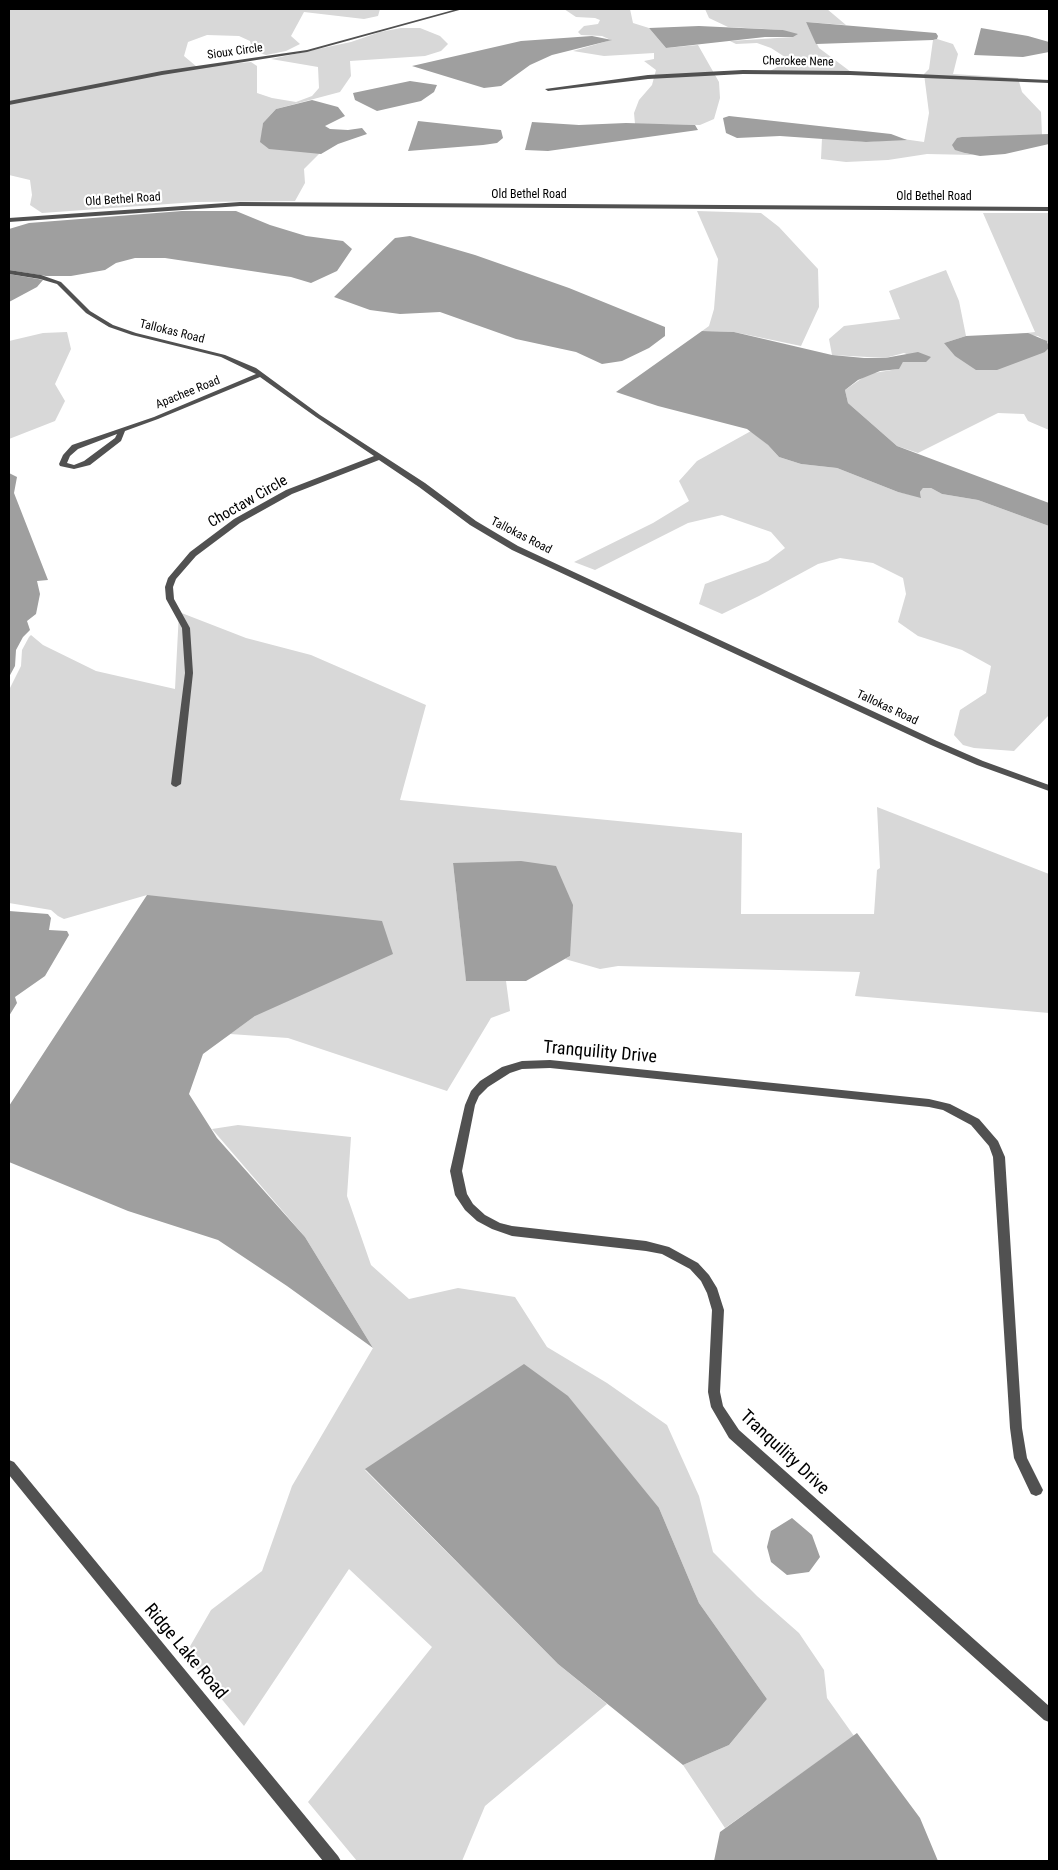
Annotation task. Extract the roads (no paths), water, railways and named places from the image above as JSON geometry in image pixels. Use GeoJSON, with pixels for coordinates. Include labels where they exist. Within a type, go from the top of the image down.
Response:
{"type":"FeatureCollection","features":[{"type":"Feature","properties":{"kind":"street","name":"Sioux Circle"},"geometry":{"type":"LineString","coordinates":[[9,103],[162,74],[307,51],[461,9]]}},
{"type":"Feature","properties":{"kind":"street","name":"Cherokee Nene"},"geometry":{"type":"LineString","coordinates":[[548,89],[648,77],[743,72],[850,73],[1049,82]]}},
{"type":"Feature","properties":{"kind":"street","name":"Old Bethel Road"},"geometry":{"type":"LineString","coordinates":[[9,220],[180,206],[240,204],[1049,210]]}},
{"type":"Feature","properties":{"kind":"street","name":"Tallokas Road"},"geometry":{"type":"LineString","coordinates":[[9,272],[41,277],[60,283],[88,312],[111,326],[134,334],[225,357],[262,374],[318,416],[422,484],[484,531],[514,548],[947,749],[1049,788]]}},
{"type":"Feature","properties":{"kind":"street","name":"Apachee Road"},"geometry":{"type":"LineString","coordinates":[[122,431],[118,439],[87,463],[74,467],[63,464],[67,455],[75,447],[122,431],[262,374]]}},
{"type":"Feature","properties":{"kind":"street","name":"Choctaw Circle"},"geometry":{"type":"LineString","coordinates":[[176,784],[189,673],[186,628],[170,599],[169,587],[172,578],[193,554],[237,521],[289,492],[379,457]]}},
{"type":"Feature","properties":{"kind":"street","name":"Tranquility Drive"},"geometry":{"type":"LineString","coordinates":[[1036,1490],[1021,1458],[1016,1428],[999,1157],[994,1144],[975,1122],[946,1107],[929,1103],[550,1064],[522,1065],[506,1070],[484,1084],[475,1094],[470,1105],[456,1171],[460,1195],[469,1207],[488,1222],[512,1231],[646,1246],[665,1250],[694,1266],[705,1278],[713,1292],[718,1310],[714,1392],[717,1407],[734,1434],[1049,1715]]}},
{"type":"Feature","properties":{"kind":"street","name":"Ridge Lake Road"},"geometry":{"type":"LineString","coordinates":[[9,1466],[333,1861]]}}]}
